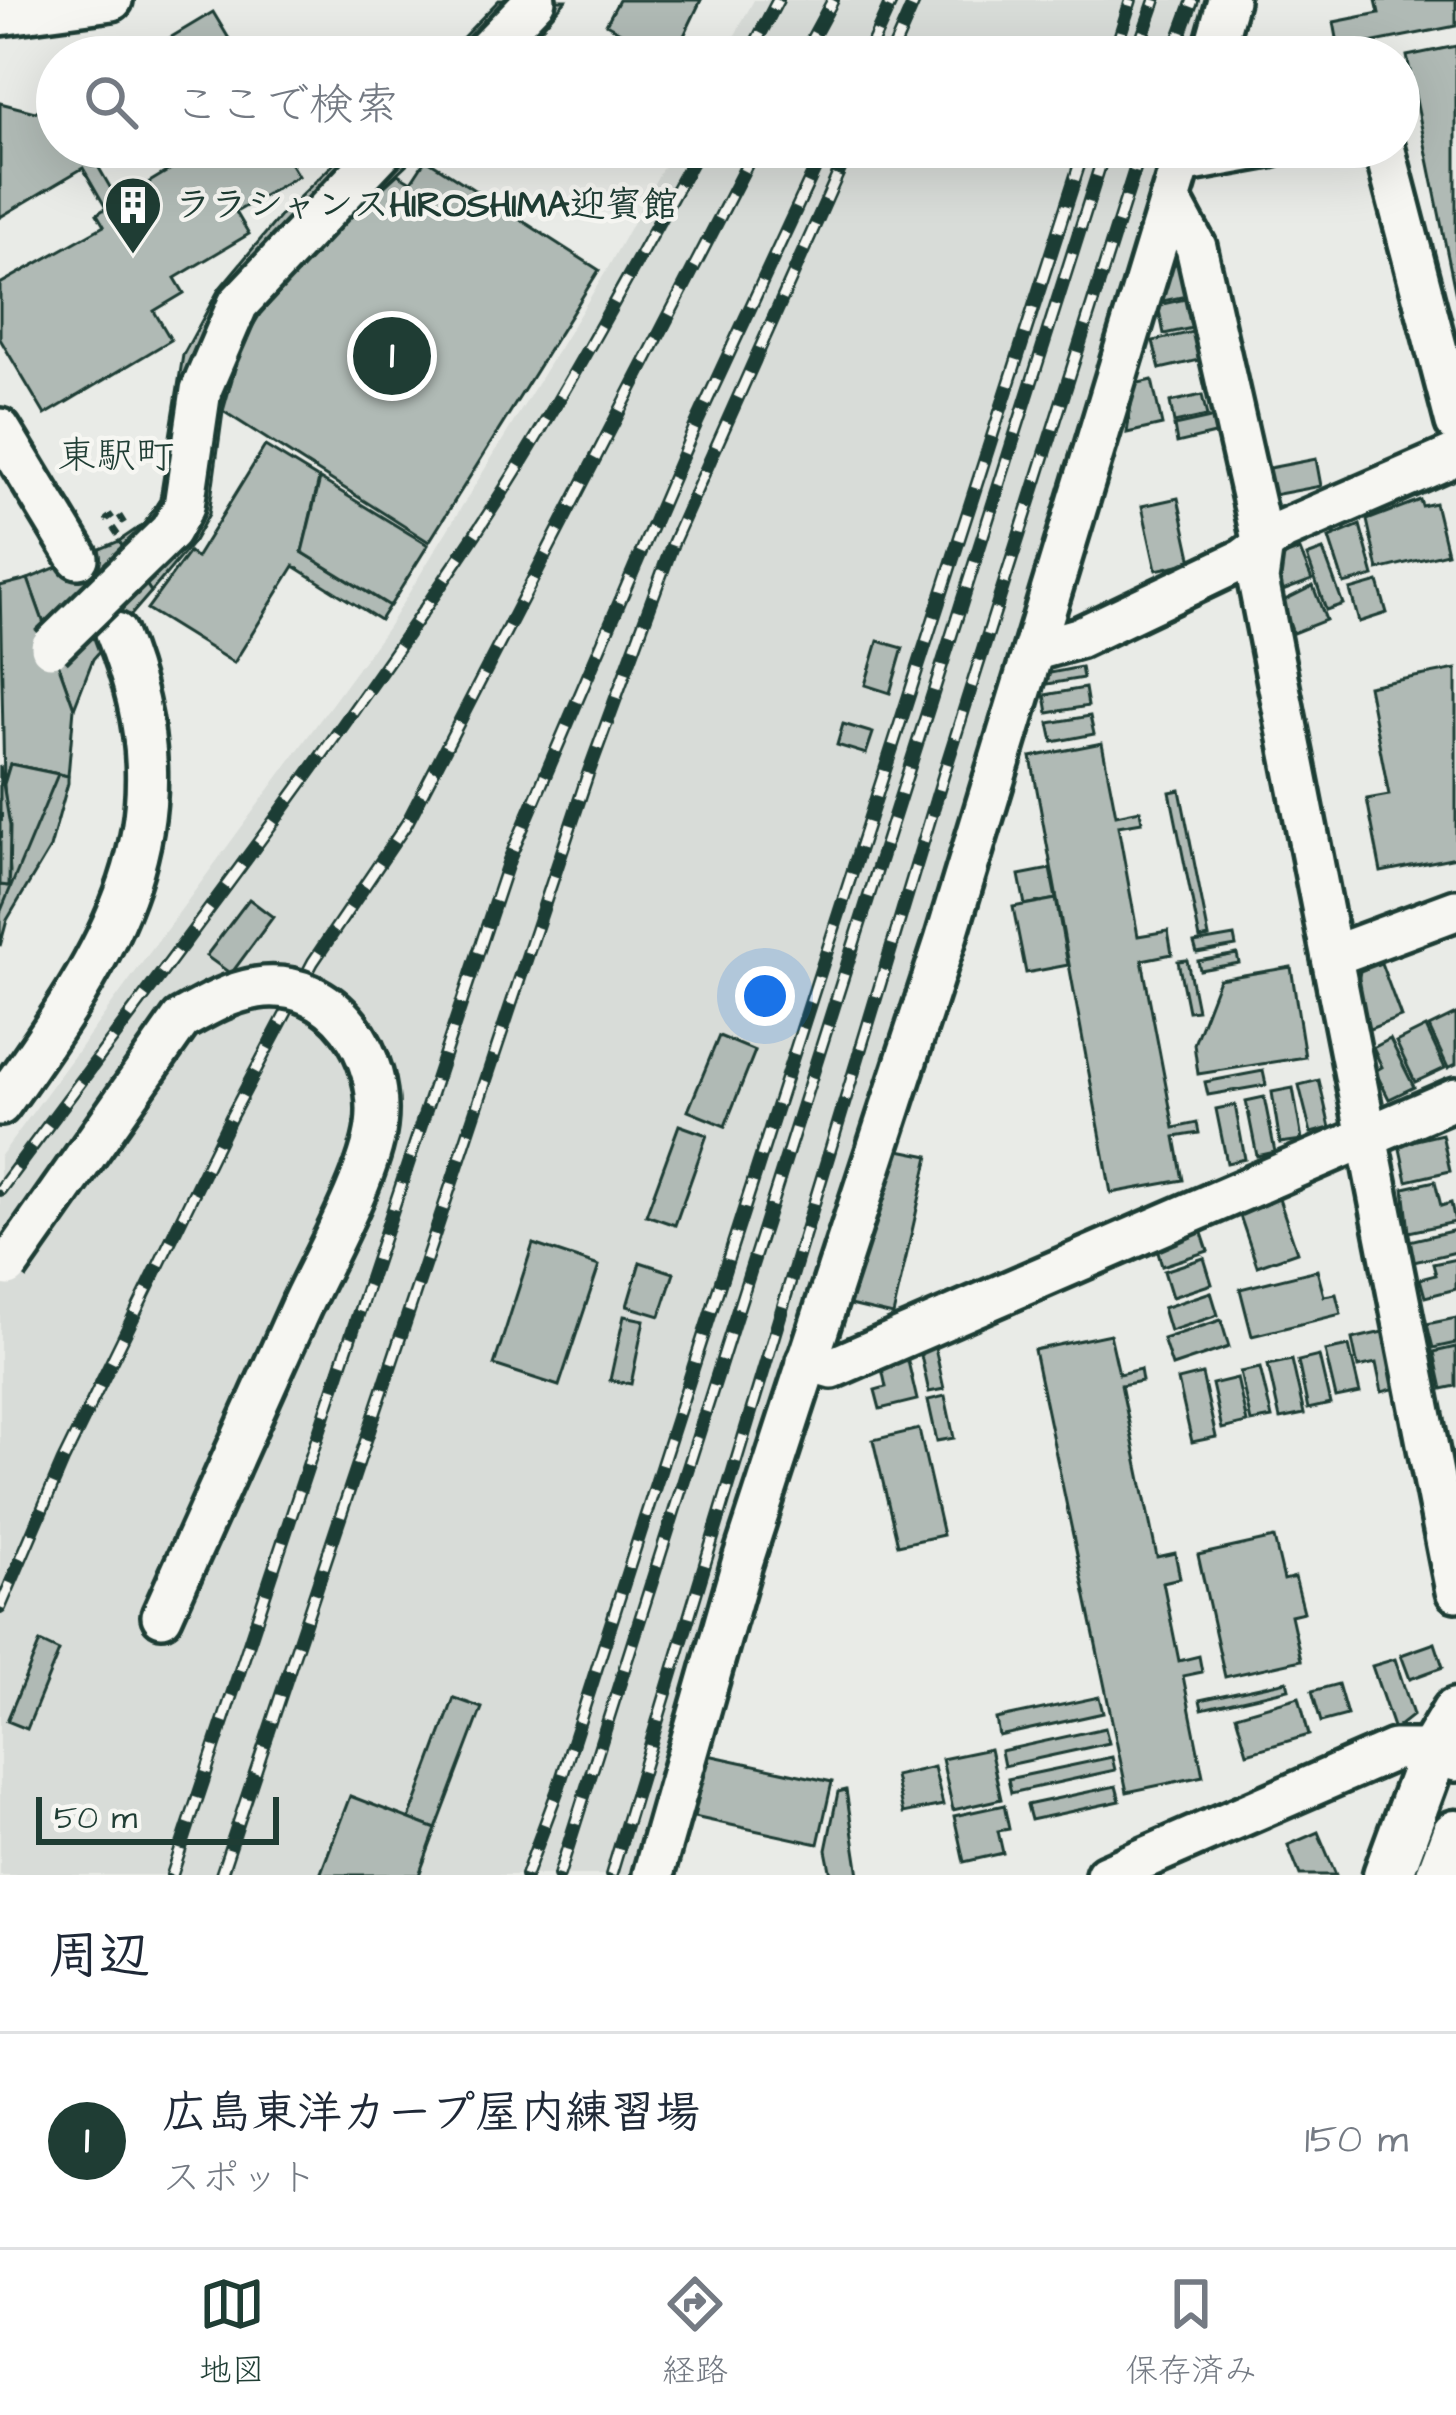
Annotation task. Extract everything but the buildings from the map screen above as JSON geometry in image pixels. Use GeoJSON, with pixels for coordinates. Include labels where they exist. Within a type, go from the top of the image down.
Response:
{"type":"FeatureCollection","features":[{"type":"Feature","properties":{"kind":"main road"},"geometry":{"type":"LineString","coordinates":[[1388,1875],[1448,1741]]}},
{"type":"Feature","properties":{"kind":"main road"},"geometry":{"type":"LineString","coordinates":[[1441,1875],[1456,1835]]}},
{"type":"Feature","properties":{"kind":"street"},"geometry":{"type":"LineString","coordinates":[[0,16],[112,0]]}},
{"type":"Feature","properties":{"kind":"street"},"geometry":{"type":"LineString","coordinates":[[1218,36],[1228,0]]}},
{"type":"Feature","properties":{"kind":"street"},"geometry":{"type":"LineString","coordinates":[[501,36],[534,2]]}},
{"type":"Feature","properties":{"kind":"street"},"geometry":{"type":"LineString","coordinates":[[51,647],[170,531],[188,491],[201,390],[238,304],[366,168]]}},
{"type":"Feature","properties":{"kind":"street"},"geometry":{"type":"LineString","coordinates":[[1389,168],[1456,423]]}},
{"type":"Feature","properties":{"kind":"street"},"geometry":{"type":"LineString","coordinates":[[1179,169],[1263,544],[1258,580],[1456,1591]]}},
{"type":"Feature","properties":{"kind":"street"},"geometry":{"type":"LineString","coordinates":[[653,1875],[742,1563],[1036,650],[1179,169]]}},
{"type":"Feature","properties":{"kind":"street"},"geometry":{"type":"LineString","coordinates":[[0,429],[78,558]]}},
{"type":"Feature","properties":{"kind":"street"},"geometry":{"type":"LineString","coordinates":[[1036,650],[1078,638],[1283,530],[1456,455]]}},
{"type":"Feature","properties":{"kind":"street"},"geometry":{"type":"LineString","coordinates":[[0,1105],[92,967],[142,847],[149,805],[146,733],[116,633]]}},
{"type":"Feature","properties":{"kind":"street"},"geometry":{"type":"LineString","coordinates":[[1335,955],[1456,910]]}},
{"type":"Feature","properties":{"kind":"street"},"geometry":{"type":"LineString","coordinates":[[4,1271],[181,1020],[221,997],[262,987],[315,998],[354,1028],[374,1071],[376,1127],[162,1616]]}},
{"type":"Feature","properties":{"kind":"street"},"geometry":{"type":"LineString","coordinates":[[808,1361],[832,1368],[1369,1135],[1452,1113]]}},
{"type":"Feature","properties":{"kind":"street"},"geometry":{"type":"LineString","coordinates":[[1106,1875],[1394,1750],[1448,1741]]}},
{"type":"Feature","properties":{"kind":"path"},"geometry":{"type":"LineString","coordinates":[[0,813],[0,838]]}},
{"type":"Feature","properties":{"kind":"shaded area"},"geometry":{"type":"Polygon","coordinates":[[[754,0],[1218,0],[1207,36],[734,36],[754,0]]]}},
{"type":"Feature","properties":{"kind":"shaded area"},"geometry":{"type":"Polygon","coordinates":[[[662,168],[1165,168],[716,1583],[631,1875],[0,1875],[0,1157],[388,627],[605,273],[662,168]]]}},
{"type":"Feature","properties":{"kind":"railway"},"geometry":{"type":"LineString","coordinates":[[759,36],[778,0]]}},
{"type":"Feature","properties":{"kind":"railway"},"geometry":{"type":"LineString","coordinates":[[813,36],[833,0]]}},
{"type":"Feature","properties":{"kind":"railway"},"geometry":{"type":"LineString","coordinates":[[876,36],[892,0]]}},
{"type":"Feature","properties":{"kind":"railway"},"geometry":{"type":"LineString","coordinates":[[899,36],[915,0]]}},
{"type":"Feature","properties":{"kind":"railway"},"geometry":{"type":"LineString","coordinates":[[1120,36],[1131,0]]}},
{"type":"Feature","properties":{"kind":"railway"},"geometry":{"type":"LineString","coordinates":[[1142,36],[1155,0]]}},
{"type":"Feature","properties":{"kind":"railway"},"geometry":{"type":"LineString","coordinates":[[1180,36],[1193,0]]}},
{"type":"Feature","properties":{"kind":"railway"},"geometry":{"type":"LineString","coordinates":[[0,1190],[302,783],[476,533],[564,391],[688,168]]}},
{"type":"Feature","properties":{"kind":"railway"},"geometry":{"type":"LineString","coordinates":[[0,1608],[63,1461],[231,1117],[313,962],[407,823],[745,168]]}},
{"type":"Feature","properties":{"kind":"railway"},"geometry":{"type":"LineString","coordinates":[[172,1875],[509,860],[693,431],[815,168]]}},
{"type":"Feature","properties":{"kind":"railway"},"geometry":{"type":"LineString","coordinates":[[221,1875],[588,774],[673,543],[841,168]]}},
{"type":"Feature","properties":{"kind":"railway"},"geometry":{"type":"LineString","coordinates":[[526,1875],[557,1792],[1078,168]]}},
{"type":"Feature","properties":{"kind":"railway"},"geometry":{"type":"LineString","coordinates":[[559,1875],[1099,168]]}},
{"type":"Feature","properties":{"kind":"railway"},"geometry":{"type":"LineString","coordinates":[[611,1875],[945,770],[1135,168]]}},
{"type":"Feature","properties":{"kind":"place","name":"ララシャンスHIROSHIMA迎賓館"},"geometry":{"type":"Point","coordinates":[133,256]}},
{"type":"Feature","properties":{"kind":"place","name":"広島東洋カープ屋内練習場"},"geometry":{"type":"Point","coordinates":[392,356]}},
{"type":"Feature","properties":{"kind":"district","name":"東駅町"},"geometry":{"type":"Point","coordinates":[116,457]}}]}
